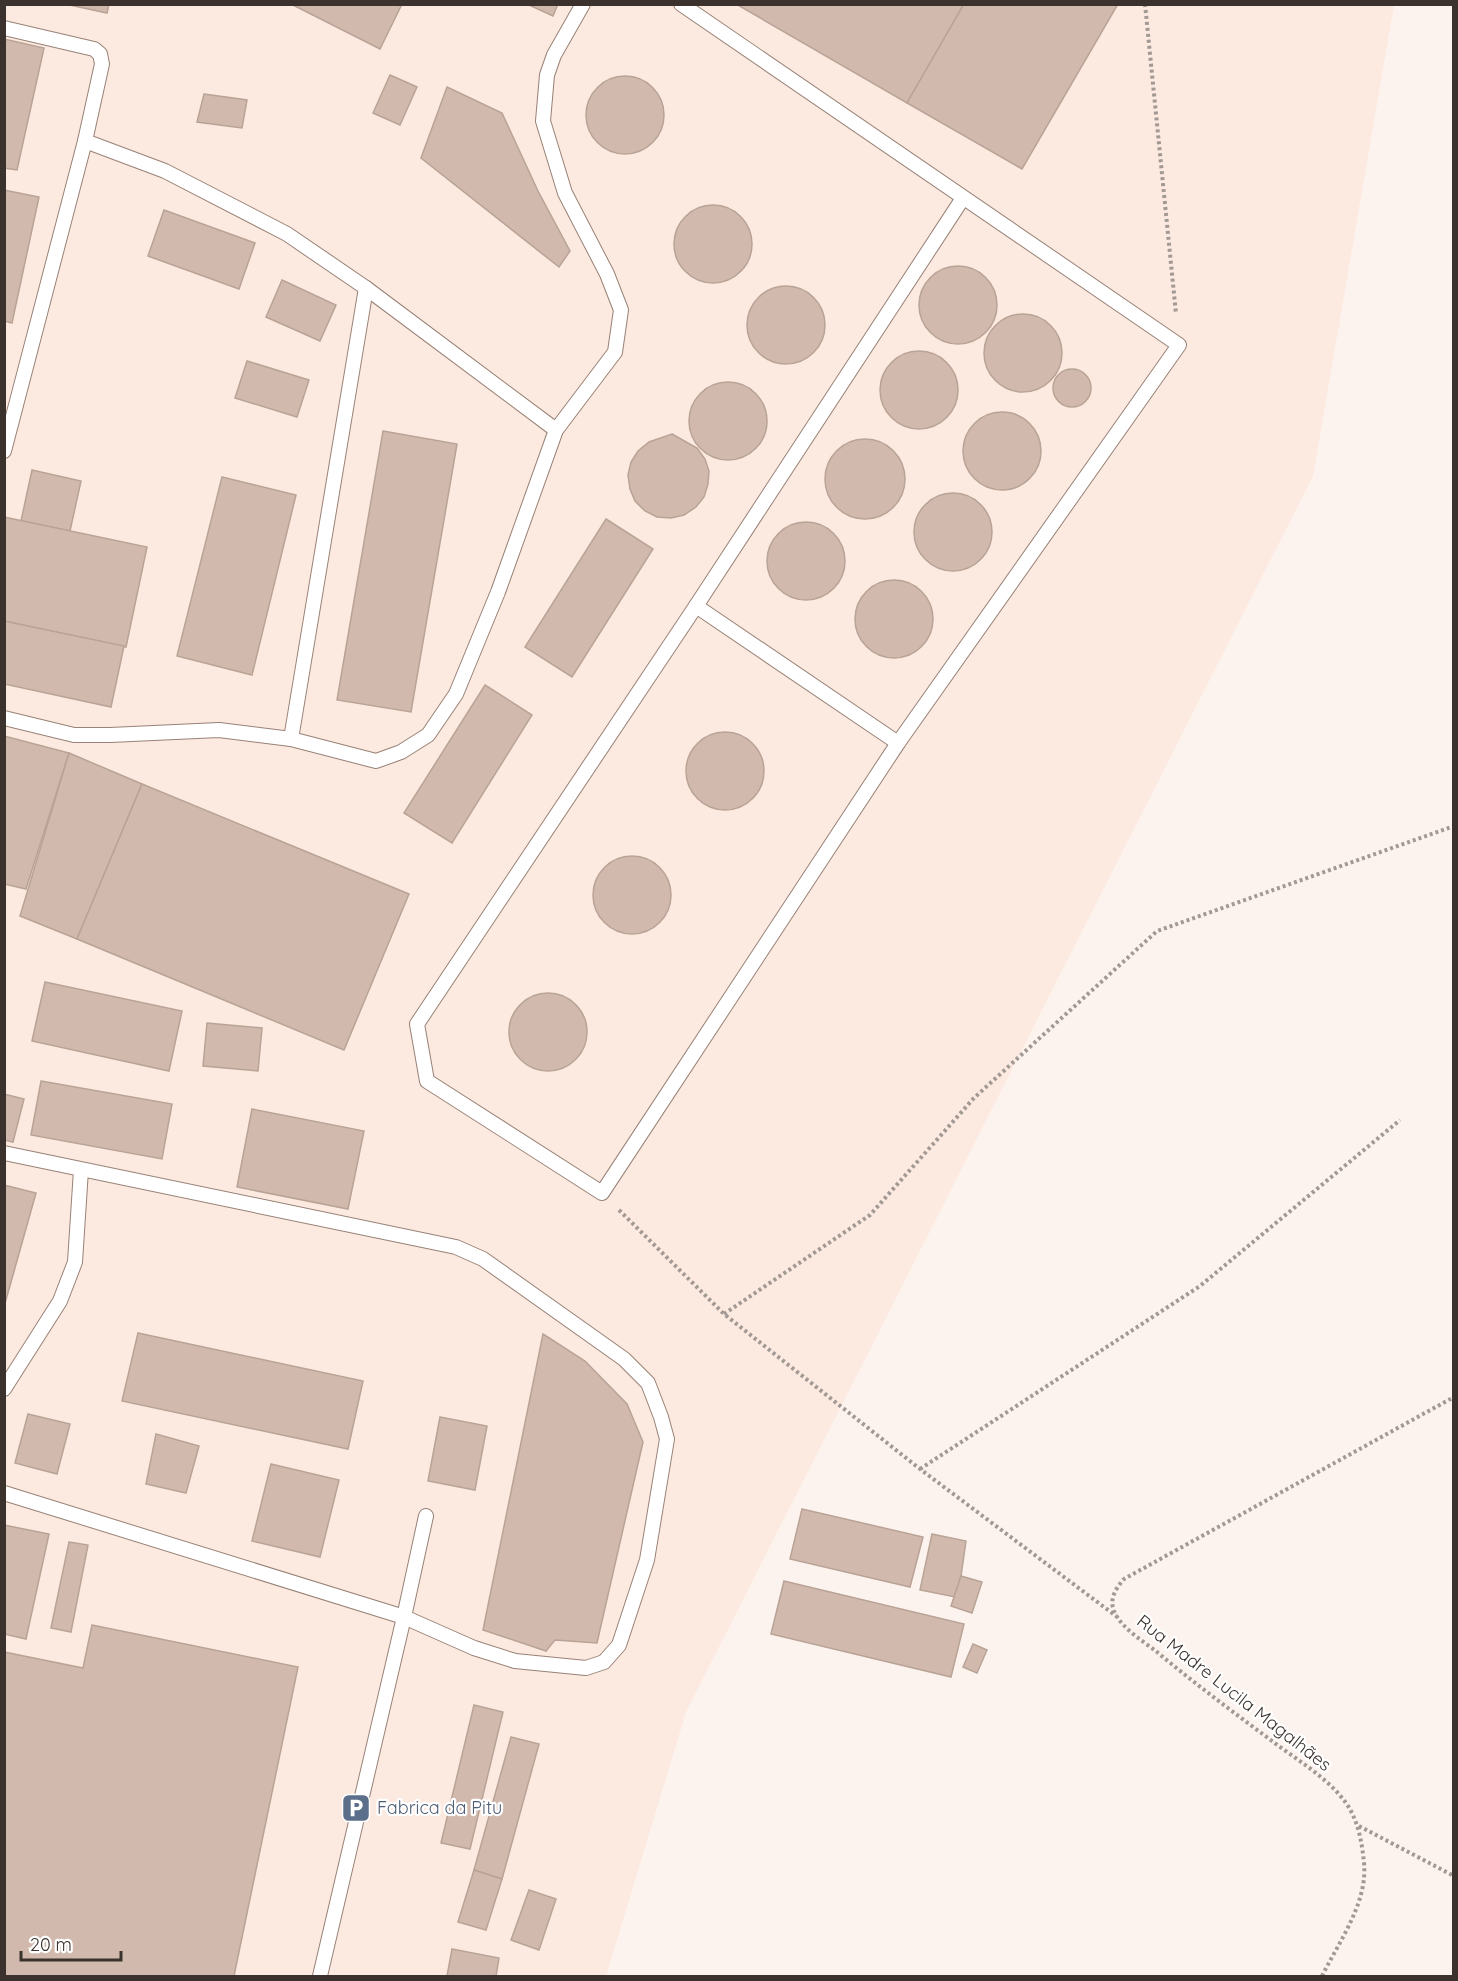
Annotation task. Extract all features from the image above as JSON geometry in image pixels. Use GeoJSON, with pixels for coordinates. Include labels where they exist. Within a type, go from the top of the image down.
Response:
{"type":"FeatureCollection","features":[{"type":"Feature","properties":{"kind":"lane"},"geometry":{"type":"LineString","coordinates":[[4,718],[74,735],[219,730],[291,739],[376,761],[401,752],[428,735],[456,694],[498,592],[555,430],[615,352],[621,310],[607,274],[565,193],[543,121],[547,75],[554,55],[584,4]]}},
{"type":"Feature","properties":{"kind":"lane"},"geometry":{"type":"LineString","coordinates":[[681,4],[1179,345],[898,743],[602,1193],[426,1081],[417,1024],[696,606],[963,198]]}},
{"type":"Feature","properties":{"kind":"lane"},"geometry":{"type":"LineString","coordinates":[[4,28],[94,49],[100,54],[102,64],[85,141],[4,451]]}},
{"type":"Feature","properties":{"kind":"lane"},"geometry":{"type":"LineString","coordinates":[[85,141],[165,171],[287,234],[366,288],[555,430]]}},
{"type":"Feature","properties":{"kind":"lane"},"geometry":{"type":"LineString","coordinates":[[291,739],[366,288]]}},
{"type":"Feature","properties":{"kind":"lane"},"geometry":{"type":"LineString","coordinates":[[696,606],[898,743]]}},
{"type":"Feature","properties":{"kind":"lane"},"geometry":{"type":"LineString","coordinates":[[4,1153],[456,1247],[483,1259],[624,1359],[648,1383],[667,1439],[647,1560],[619,1645],[604,1662],[586,1668],[515,1661],[474,1648],[404,1617],[4,1493]]}},
{"type":"Feature","properties":{"kind":"lane"},"geometry":{"type":"LineString","coordinates":[[4,1389],[60,1301],[75,1262],[81,1170]]}},
{"type":"Feature","properties":{"kind":"lane"},"geometry":{"type":"LineString","coordinates":[[320,1977],[426,1516]]}},
{"type":"Feature","properties":{"kind":"path"},"geometry":{"type":"LineString","coordinates":[[1144,4],[1179,345]]}},
{"type":"Feature","properties":{"kind":"path"},"geometry":{"type":"LineString","coordinates":[[724,1314],[870,1215],[974,1098],[1157,931],[1454,826]]}},
{"type":"Feature","properties":{"kind":"path"},"geometry":{"type":"LineString","coordinates":[[920,1469],[1200,1286],[1400,1120]]}},
{"type":"Feature","properties":{"kind":"path"},"geometry":{"type":"LineString","coordinates":[[602,1193],[724,1314],[920,1469],[1117,1617]]}},
{"type":"Feature","properties":{"kind":"path","name":"Rua Madre Lucila Magalhães"},"geometry":{"type":"LineString","coordinates":[[1322,1977],[1362,1897],[1365,1865],[1358,1826],[1346,1803],[1325,1780],[1200,1688],[1129,1629],[1117,1617],[1112,1598],[1116,1587],[1124,1578],[1454,1397]]}},
{"type":"Feature","properties":{"kind":"path"},"geometry":{"type":"LineString","coordinates":[[1358,1826],[1454,1876]]}},
{"type":"Feature","properties":{"kind":"shaded area"},"geometry":{"type":"Polygon","coordinates":[[[5,5],[1394,5],[1313,476],[686,1712],[606,1976],[5,1976],[5,5]]]}},
{"type":"Feature","properties":{"kind":"building"},"geometry":{"type":"Polygon","coordinates":[[[65,4],[109,4],[107,13],[65,4]]]}},
{"type":"Feature","properties":{"kind":"building"},"geometry":{"type":"Polygon","coordinates":[[[291,4],[402,4],[380,49],[291,4]]]}},
{"type":"Feature","properties":{"kind":"building"},"geometry":{"type":"Polygon","coordinates":[[[527,4],[558,4],[553,16],[527,4]]]}},
{"type":"Feature","properties":{"kind":"building"},"geometry":{"type":"Polygon","coordinates":[[[736,4],[964,4],[907,103],[736,4]]]}},
{"type":"Feature","properties":{"kind":"building"},"geometry":{"type":"Polygon","coordinates":[[[964,4],[1118,4],[1022,169],[907,103],[964,4]]]}},
{"type":"Feature","properties":{"kind":"building"},"geometry":{"type":"Polygon","coordinates":[[[4,39],[44,48],[17,170],[4,168],[4,39]]]}},
{"type":"Feature","properties":{"kind":"building"},"geometry":{"type":"Polygon","coordinates":[[[390,75],[417,87],[400,125],[373,113],[390,75]]]}},
{"type":"Feature","properties":{"kind":"building"},"geometry":{"type":"Polygon","coordinates":[[[617,76],[633,76],[647,82],[658,93],[664,107],[664,123],[658,137],[647,148],[633,154],[617,154],[603,148],[592,137],[586,123],[586,107],[592,93],[603,82],[617,76]]]}},
{"type":"Feature","properties":{"kind":"building"},"geometry":{"type":"Polygon","coordinates":[[[447,87],[502,113],[538,191],[570,251],[559,267],[421,158],[447,87]]]}},
{"type":"Feature","properties":{"kind":"building"},"geometry":{"type":"Polygon","coordinates":[[[204,94],[247,100],[242,128],[197,122],[204,94]]]}},
{"type":"Feature","properties":{"kind":"building"},"geometry":{"type":"Polygon","coordinates":[[[4,190],[39,197],[12,323],[4,321],[4,190]]]}},
{"type":"Feature","properties":{"kind":"building"},"geometry":{"type":"Polygon","coordinates":[[[705,205],[721,205],[735,211],[746,222],[752,236],[752,252],[746,266],[735,277],[721,283],[705,283],[691,277],[680,266],[674,252],[674,236],[680,222],[691,211],[705,205]]]}},
{"type":"Feature","properties":{"kind":"building"},"geometry":{"type":"Polygon","coordinates":[[[164,210],[255,243],[239,289],[148,256],[164,210]]]}},
{"type":"Feature","properties":{"kind":"building"},"geometry":{"type":"Polygon","coordinates":[[[950,266],[966,266],[980,272],[991,283],[997,297],[997,313],[991,327],[980,338],[966,344],[950,344],[936,338],[925,327],[919,313],[919,297],[925,283],[936,272],[950,266]]]}},
{"type":"Feature","properties":{"kind":"building"},"geometry":{"type":"Polygon","coordinates":[[[282,280],[336,305],[320,341],[266,317],[282,280]]]}},
{"type":"Feature","properties":{"kind":"building"},"geometry":{"type":"Polygon","coordinates":[[[778,286],[794,286],[808,292],[819,303],[825,317],[825,333],[819,347],[808,358],[794,364],[778,364],[764,358],[753,347],[747,333],[747,317],[753,303],[764,292],[778,286]]]}},
{"type":"Feature","properties":{"kind":"building"},"geometry":{"type":"Polygon","coordinates":[[[1015,314],[1031,314],[1045,320],[1056,331],[1062,345],[1062,361],[1056,375],[1045,386],[1031,392],[1015,392],[1001,386],[990,375],[984,361],[984,345],[990,331],[1001,320],[1015,314]]]}},
{"type":"Feature","properties":{"kind":"building"},"geometry":{"type":"Polygon","coordinates":[[[911,351],[927,351],[941,357],[952,368],[958,382],[958,398],[952,412],[941,423],[927,429],[911,429],[897,423],[886,412],[880,398],[880,382],[886,368],[897,357],[911,351]]]}},
{"type":"Feature","properties":{"kind":"building"},"geometry":{"type":"Polygon","coordinates":[[[247,361],[309,380],[297,417],[235,398],[247,361]]]}},
{"type":"Feature","properties":{"kind":"building"},"geometry":{"type":"Polygon","coordinates":[[[1072,369],[1085,375],[1091,388],[1085,401],[1072,407],[1059,401],[1053,388],[1059,375],[1072,369]]]}},
{"type":"Feature","properties":{"kind":"building"},"geometry":{"type":"Polygon","coordinates":[[[720,382],[736,382],[750,388],[761,399],[767,413],[767,429],[761,443],[750,454],[736,460],[720,460],[706,454],[695,443],[689,429],[689,413],[695,399],[706,388],[720,382]]]}},
{"type":"Feature","properties":{"kind":"building"},"geometry":{"type":"Polygon","coordinates":[[[994,412],[1010,412],[1024,418],[1035,429],[1041,443],[1041,459],[1035,473],[1024,484],[1010,490],[994,490],[980,484],[969,473],[963,459],[963,443],[969,429],[980,418],[994,412]]]}},
{"type":"Feature","properties":{"kind":"building"},"geometry":{"type":"Polygon","coordinates":[[[383,431],[457,444],[411,712],[337,700],[383,431]]]}},
{"type":"Feature","properties":{"kind":"building"},"geometry":{"type":"Polygon","coordinates":[[[672,434],[697,448],[705,459],[709,471],[708,484],[704,497],[696,507],[684,515],[671,518],[657,517],[645,511],[635,501],[628,475],[631,462],[638,451],[649,442],[672,434]]]}},
{"type":"Feature","properties":{"kind":"building"},"geometry":{"type":"Polygon","coordinates":[[[865,439],[880,442],[893,451],[902,464],[905,479],[902,494],[893,507],[880,516],[865,519],[850,516],[837,507],[828,494],[825,479],[828,464],[837,451],[850,442],[865,439]]]}},
{"type":"Feature","properties":{"kind":"building"},"geometry":{"type":"Polygon","coordinates":[[[32,470],[81,481],[70,531],[21,521],[32,470]]]}},
{"type":"Feature","properties":{"kind":"building"},"geometry":{"type":"Polygon","coordinates":[[[222,477],[296,495],[252,675],[177,656],[222,477]]]}},
{"type":"Feature","properties":{"kind":"building"},"geometry":{"type":"Polygon","coordinates":[[[945,493],[961,493],[975,499],[986,510],[992,524],[992,540],[986,554],[975,565],[961,571],[945,571],[931,565],[920,554],[914,540],[914,524],[920,510],[931,499],[945,493]]]}},
{"type":"Feature","properties":{"kind":"building"},"geometry":{"type":"Polygon","coordinates":[[[4,517],[147,547],[126,647],[4,621],[4,517]]]}},
{"type":"Feature","properties":{"kind":"building"},"geometry":{"type":"Polygon","coordinates":[[[606,519],[653,549],[572,677],[525,647],[606,519]]]}},
{"type":"Feature","properties":{"kind":"building"},"geometry":{"type":"Polygon","coordinates":[[[798,522],[814,522],[828,528],[839,539],[845,553],[845,569],[839,583],[828,594],[814,600],[798,600],[784,594],[773,583],[767,569],[767,553],[773,539],[784,528],[798,522]]]}},
{"type":"Feature","properties":{"kind":"building"},"geometry":{"type":"Polygon","coordinates":[[[886,580],[902,580],[916,586],[927,597],[933,611],[933,627],[927,641],[916,652],[902,658],[886,658],[872,652],[861,641],[855,627],[855,611],[861,597],[872,586],[886,580]]]}},
{"type":"Feature","properties":{"kind":"building"},"geometry":{"type":"Polygon","coordinates":[[[4,621],[124,646],[111,707],[4,684],[4,621]]]}},
{"type":"Feature","properties":{"kind":"building"},"geometry":{"type":"Polygon","coordinates":[[[485,685],[532,715],[452,843],[404,813],[485,685]]]}},
{"type":"Feature","properties":{"kind":"building"},"geometry":{"type":"Polygon","coordinates":[[[717,732],[733,732],[747,738],[758,749],[764,763],[764,779],[758,793],[747,804],[733,810],[717,810],[703,804],[692,793],[686,779],[686,763],[692,749],[703,738],[717,732]]]}},
{"type":"Feature","properties":{"kind":"building"},"geometry":{"type":"Polygon","coordinates":[[[4,736],[69,753],[26,889],[4,884],[4,736]]]}},
{"type":"Feature","properties":{"kind":"building"},"geometry":{"type":"Polygon","coordinates":[[[69,753],[142,784],[77,939],[20,916],[69,753]]]}},
{"type":"Feature","properties":{"kind":"building"},"geometry":{"type":"Polygon","coordinates":[[[142,784],[409,894],[344,1050],[77,939],[142,784]]]}},
{"type":"Feature","properties":{"kind":"building"},"geometry":{"type":"Polygon","coordinates":[[[624,856],[640,856],[654,862],[665,873],[671,887],[671,903],[665,917],[654,928],[640,934],[624,934],[610,928],[599,917],[593,903],[593,887],[599,873],[610,862],[624,856]]]}},
{"type":"Feature","properties":{"kind":"building"},"geometry":{"type":"Polygon","coordinates":[[[45,982],[182,1011],[169,1071],[32,1041],[45,982]]]}},
{"type":"Feature","properties":{"kind":"building"},"geometry":{"type":"Polygon","coordinates":[[[540,993],[556,993],[570,999],[581,1010],[587,1024],[587,1040],[581,1054],[570,1065],[556,1071],[540,1071],[526,1065],[515,1054],[509,1040],[509,1024],[515,1010],[526,999],[540,993]]]}},
{"type":"Feature","properties":{"kind":"building"},"geometry":{"type":"Polygon","coordinates":[[[207,1023],[262,1028],[258,1071],[203,1066],[207,1023]]]}},
{"type":"Feature","properties":{"kind":"building"},"geometry":{"type":"Polygon","coordinates":[[[41,1081],[172,1104],[162,1159],[31,1135],[41,1081]]]}},
{"type":"Feature","properties":{"kind":"building"},"geometry":{"type":"Polygon","coordinates":[[[4,1094],[24,1099],[13,1142],[4,1140],[4,1094]]]}},
{"type":"Feature","properties":{"kind":"building"},"geometry":{"type":"Polygon","coordinates":[[[252,1109],[364,1131],[348,1209],[237,1187],[252,1109]]]}},
{"type":"Feature","properties":{"kind":"building"},"geometry":{"type":"Polygon","coordinates":[[[4,1185],[36,1193],[4,1307],[4,1185]]]}},
{"type":"Feature","properties":{"kind":"building"},"geometry":{"type":"Polygon","coordinates":[[[138,1333],[363,1381],[348,1449],[122,1401],[138,1333]]]}},
{"type":"Feature","properties":{"kind":"building"},"geometry":{"type":"Polygon","coordinates":[[[543,1334],[585,1361],[627,1404],[643,1442],[597,1643],[555,1640],[546,1651],[483,1630],[543,1334]]]}},
{"type":"Feature","properties":{"kind":"building"},"geometry":{"type":"Polygon","coordinates":[[[28,1414],[70,1424],[57,1474],[15,1463],[28,1414]]]}},
{"type":"Feature","properties":{"kind":"building"},"geometry":{"type":"Polygon","coordinates":[[[440,1417],[487,1426],[475,1490],[428,1481],[440,1417]]]}},
{"type":"Feature","properties":{"kind":"building"},"geometry":{"type":"Polygon","coordinates":[[[156,1434],[199,1446],[186,1493],[146,1484],[156,1434]]]}},
{"type":"Feature","properties":{"kind":"building"},"geometry":{"type":"Polygon","coordinates":[[[271,1464],[339,1480],[320,1557],[252,1541],[271,1464]]]}},
{"type":"Feature","properties":{"kind":"building"},"geometry":{"type":"Polygon","coordinates":[[[802,1509],[923,1537],[910,1587],[790,1559],[802,1509]]]}},
{"type":"Feature","properties":{"kind":"building"},"geometry":{"type":"Polygon","coordinates":[[[4,1525],[49,1534],[26,1639],[4,1634],[4,1525]]]}},
{"type":"Feature","properties":{"kind":"building"},"geometry":{"type":"Polygon","coordinates":[[[932,1534],[966,1541],[961,1576],[955,1597],[920,1590],[932,1534]]]}},
{"type":"Feature","properties":{"kind":"building"},"geometry":{"type":"Polygon","coordinates":[[[69,1542],[88,1545],[71,1632],[51,1628],[69,1542]]]}},
{"type":"Feature","properties":{"kind":"building"},"geometry":{"type":"Polygon","coordinates":[[[961,1576],[982,1582],[972,1613],[951,1606],[961,1576]]]}},
{"type":"Feature","properties":{"kind":"building"},"geometry":{"type":"Polygon","coordinates":[[[784,1581],[964,1624],[951,1677],[771,1634],[784,1581]]]}},
{"type":"Feature","properties":{"kind":"building"},"geometry":{"type":"Polygon","coordinates":[[[92,1625],[298,1667],[234,1976],[4,1976],[4,1652],[83,1668],[92,1625]]]}},
{"type":"Feature","properties":{"kind":"building"},"geometry":{"type":"Polygon","coordinates":[[[973,1644],[987,1650],[977,1673],[963,1667],[973,1644]]]}},
{"type":"Feature","properties":{"kind":"building"},"geometry":{"type":"Polygon","coordinates":[[[474,1705],[503,1712],[470,1849],[441,1843],[474,1705]]]}},
{"type":"Feature","properties":{"kind":"building"},"geometry":{"type":"Polygon","coordinates":[[[511,1737],[539,1744],[502,1879],[474,1870],[511,1737]]]}},
{"type":"Feature","properties":{"kind":"building"},"geometry":{"type":"Polygon","coordinates":[[[474,1870],[502,1879],[486,1930],[458,1922],[474,1870]]]}},
{"type":"Feature","properties":{"kind":"building"},"geometry":{"type":"Polygon","coordinates":[[[529,1890],[556,1899],[539,1950],[511,1940],[529,1890]]]}},
{"type":"Feature","properties":{"kind":"building"},"geometry":{"type":"Polygon","coordinates":[[[452,1949],[499,1958],[496,1976],[447,1976],[452,1949]]]}},
{"type":"Feature","properties":{"kind":"place","name":"Fabrica da Pitu"},"geometry":{"type":"Point","coordinates":[356,1808]}}]}
